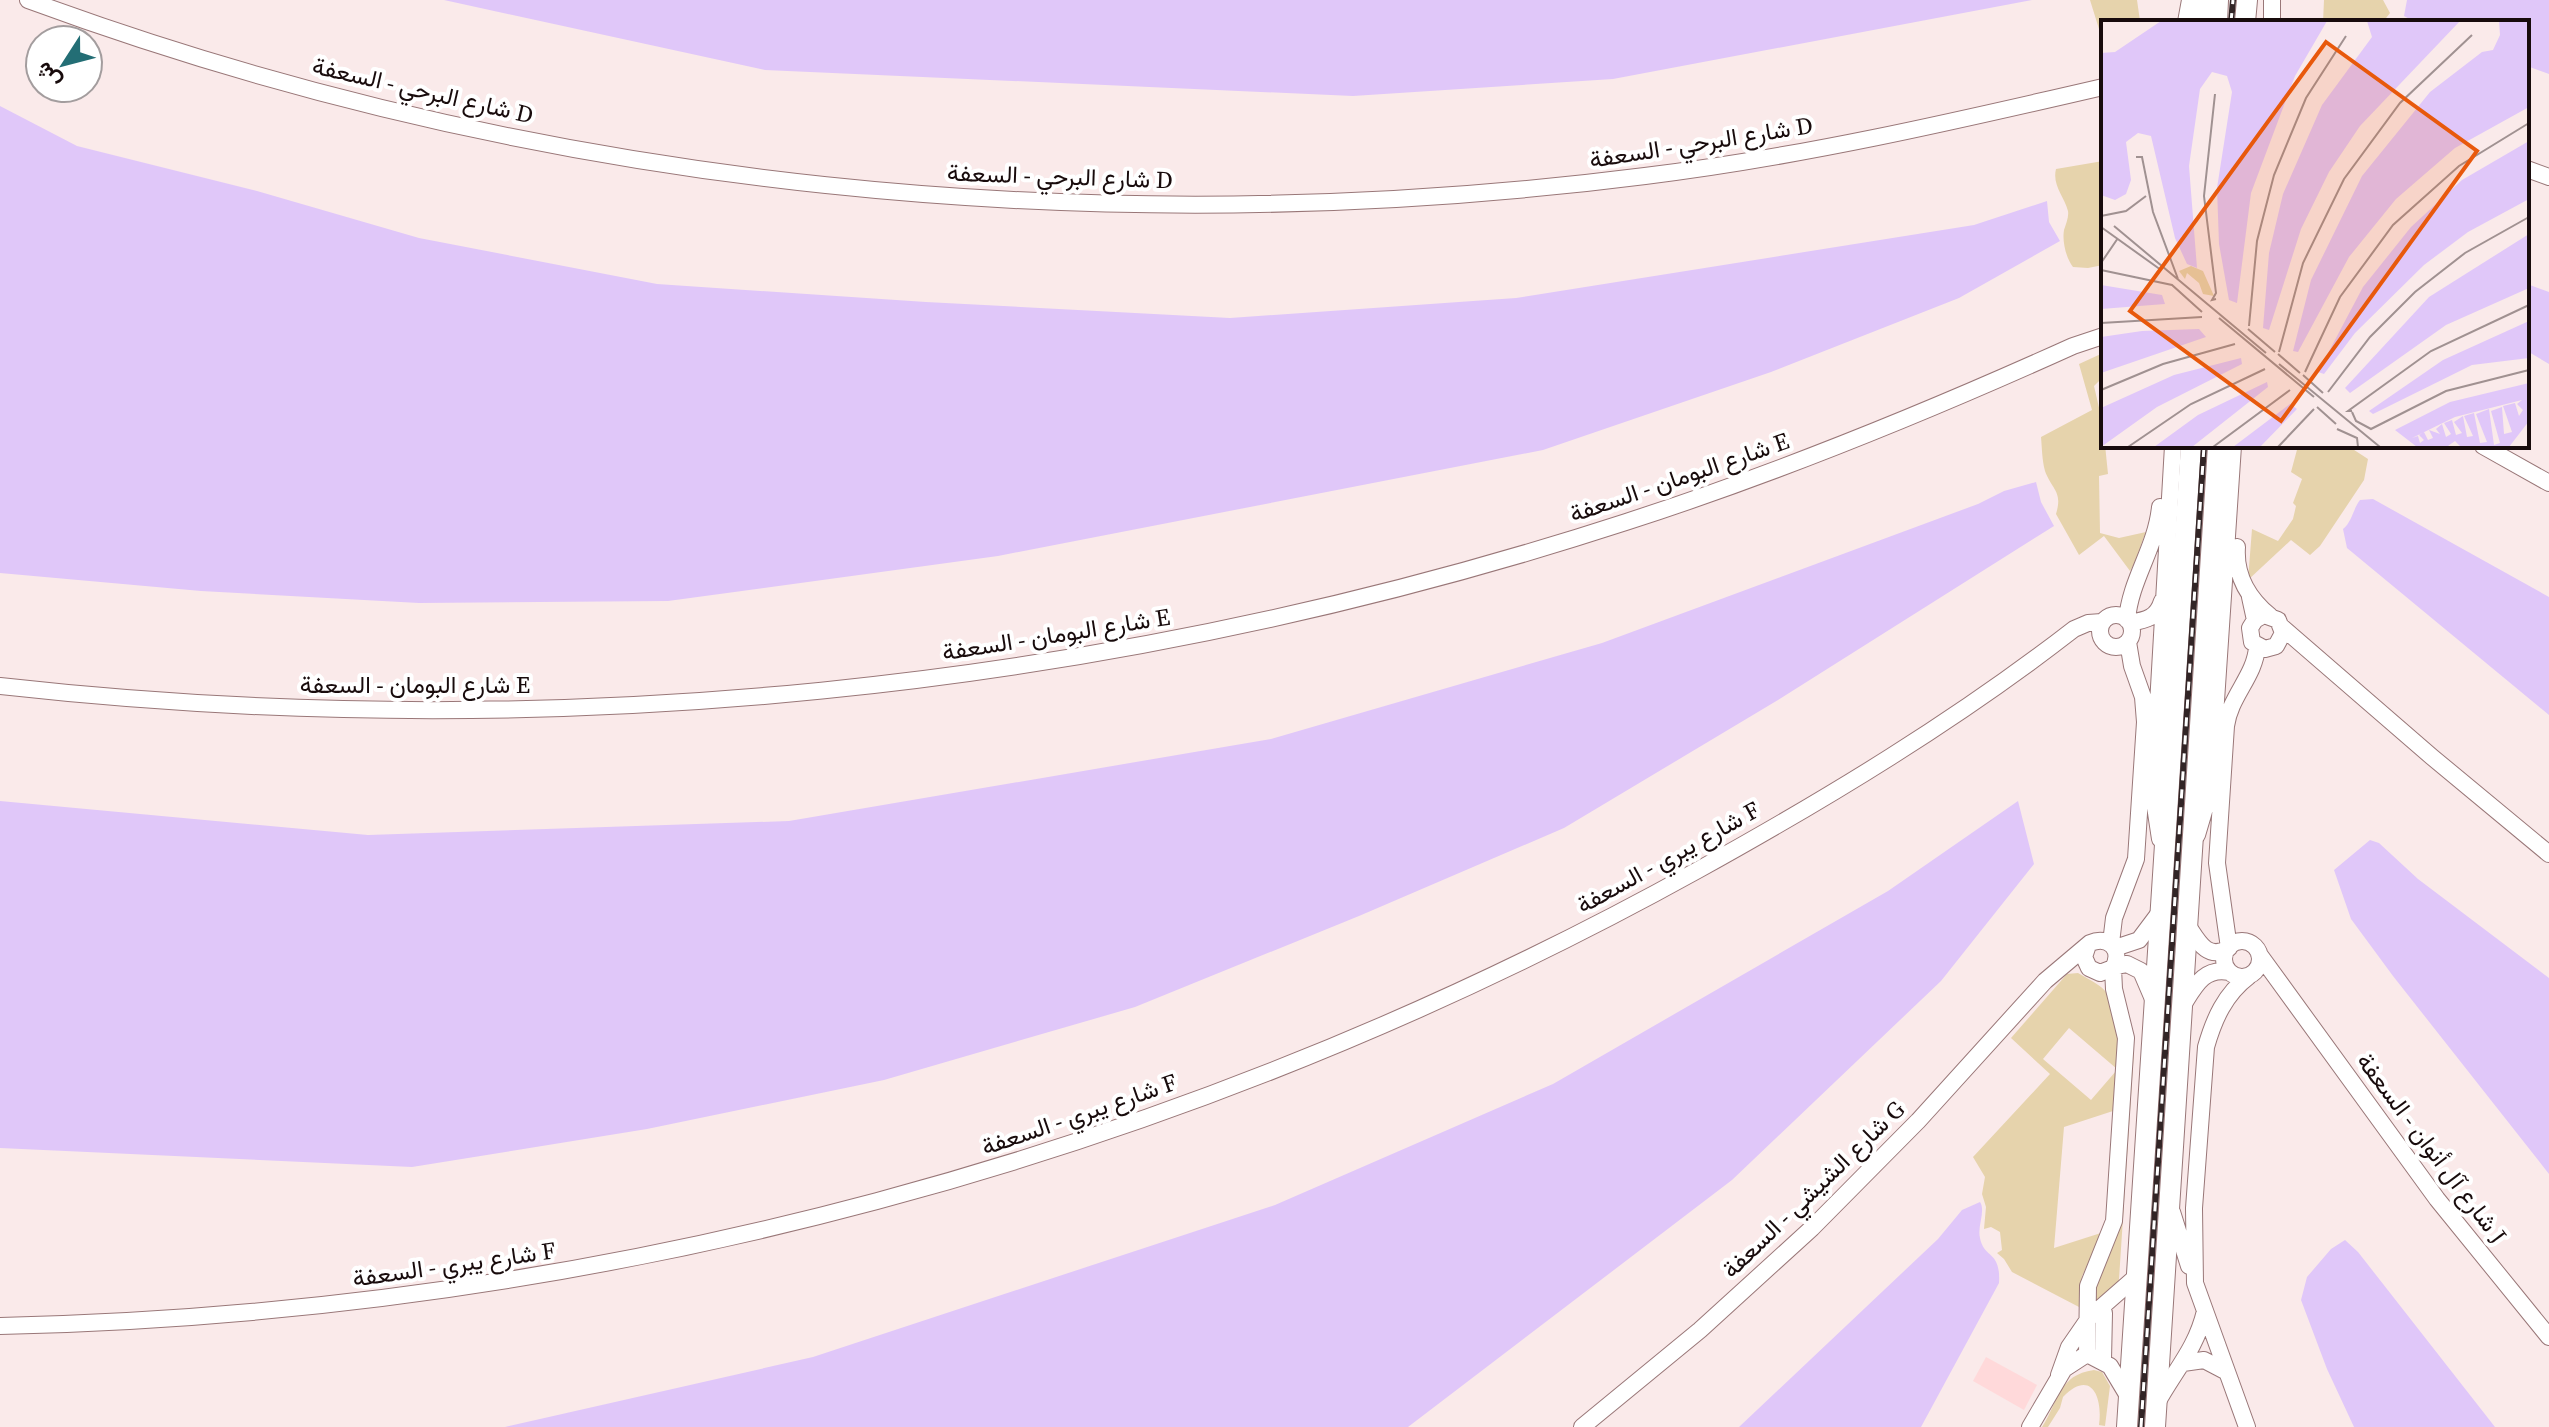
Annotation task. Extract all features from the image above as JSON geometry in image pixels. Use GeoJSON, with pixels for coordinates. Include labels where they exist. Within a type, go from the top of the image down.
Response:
{"type":"FeatureCollection","features":[{"type":"Feature","properties":{"kind":"main road"},"geometry":{"type":"LineString","coordinates":[[2217,20],[2218,0]]}},
{"type":"Feature","properties":{"kind":"main road"},"geometry":{"type":"LineString","coordinates":[[2245,20],[2247,0]]}},
{"type":"Feature","properties":{"kind":"main road"},"geometry":{"type":"LineString","coordinates":[[2127,1427],[2191,448]]}},
{"type":"Feature","properties":{"kind":"main road"},"geometry":{"type":"LineString","coordinates":[[2156,1418],[2218,448]]}},
{"type":"Feature","properties":{"kind":"street","name":"شارع البرحي - السعفة D"},"geometry":{"type":"LineString","coordinates":[[28,0],[274,79],[500,134],[634,159],[769,179],[904,193],[1054,203],[1176,206],[1312,204],[1584,184],[1719,166],[1853,142],[2101,87]]}},
{"type":"Feature","properties":{"kind":"street"},"geometry":{"type":"LineString","coordinates":[[2186,20],[2190,0]]}},
{"type":"Feature","properties":{"kind":"street"},"geometry":{"type":"LineString","coordinates":[[2201,20],[2202,0]]}},
{"type":"Feature","properties":{"kind":"street"},"geometry":{"type":"LineString","coordinates":[[2261,20],[2262,0]]}},
{"type":"Feature","properties":{"kind":"street"},"geometry":{"type":"LineString","coordinates":[[2529,170],[2549,177]]}},
{"type":"Feature","properties":{"kind":"street","name":"شارع البومان - السعفة E"},"geometry":{"type":"LineString","coordinates":[[2073,346],[2101,329]]}},
{"type":"Feature","properties":{"kind":"street","name":"شارع البومان - السعفة E"},"geometry":{"type":"LineString","coordinates":[[0,686],[122,698],[256,706],[376,710],[523,709],[657,704],[790,694],[1069,658],[1317,608],[1473,568],[1588,534],[1702,497],[1852,441],[2101,337]]}},
{"type":"Feature","properties":{"kind":"street"},"geometry":{"type":"LineString","coordinates":[[2128,1396],[2116,1373],[2095,1357],[2086,1322],[2090,1277],[2114,1221],[2126,1038],[2112,982],[2118,957],[2113,945],[2114,918],[2129,882],[2138,847],[2145,713],[2143,697],[2118,630],[2158,524],[2163,448]]}},
{"type":"Feature","properties":{"kind":"street"},"geometry":{"type":"LineString","coordinates":[[2164,854],[2154,789],[2173,448]]}},
{"type":"Feature","properties":{"kind":"street"},"geometry":{"type":"LineString","coordinates":[[2193,843],[2210,791],[2233,448]]}},
{"type":"Feature","properties":{"kind":"street"},"geometry":{"type":"LineString","coordinates":[[2244,448],[2237,561],[2259,620],[2250,638],[2266,647]]}},
{"type":"Feature","properties":{"kind":"street"},"geometry":{"type":"LineString","coordinates":[[2487,448],[2549,483]]}},
{"type":"Feature","properties":{"kind":"street","name":"شارع يبري - السعفة F"},"geometry":{"type":"LineString","coordinates":[[0,1326],[119,1323],[278,1312],[530,1278],[671,1252],[826,1216],[1085,1140],[1205,1097],[1363,1034],[1478,983],[1603,921],[1726,855],[1846,784],[1963,708],[2081,625],[2118,630],[2147,620],[2156,614],[2165,592]]}},
{"type":"Feature","properties":{"kind":"street"},"geometry":{"type":"LineString","coordinates":[[2222,621],[2240,627],[2259,620],[2278,620],[2283,628],[2432,757],[2549,854]]}},
{"type":"Feature","properties":{"kind":"street"},"geometry":{"type":"LineString","coordinates":[[2195,1283],[2194,1227],[2204,1059],[2209,1036],[2231,984],[2224,958],[2228,948],[2226,916],[2217,863],[2226,726],[2231,705],[2266,647],[2282,638],[2283,628]]}},
{"type":"Feature","properties":{"kind":"street"},"geometry":{"type":"LineString","coordinates":[[2118,630],[2151,640],[2160,654]]}},
{"type":"Feature","properties":{"kind":"street"},"geometry":{"type":"LineString","coordinates":[[2220,660],[2232,647],[2244,643],[2266,647],[2294,646],[2311,651]]}},
{"type":"Feature","properties":{"kind":"street"},"geometry":{"type":"LineString","coordinates":[[2117,1003],[2084,957],[2090,943],[2102,940],[2113,945],[2139,940],[2160,912]]}},
{"type":"Feature","properties":{"kind":"street"},"geometry":{"type":"LineString","coordinates":[[2226,916],[2234,931],[2259,954],[2259,965],[2226,1000]]}},
{"type":"Feature","properties":{"kind":"street","name":"شارع الشيشي - السعفة G"},"geometry":{"type":"LineString","coordinates":[[1582,1427],[1700,1330],[1812,1228],[1918,1121],[2045,981],[2114,918]]}},
{"type":"Feature","properties":{"kind":"street"},"geometry":{"type":"LineString","coordinates":[[2188,926],[2206,950],[2217,953],[2236,942],[2246,942]]}},
{"type":"Feature","properties":{"kind":"street","name":"شارع آل أنوان - السعفة J"},"geometry":{"type":"LineString","coordinates":[[2259,954],[2437,1199],[2549,1337]]}},
{"type":"Feature","properties":{"kind":"street"},"geometry":{"type":"LineString","coordinates":[[2060,968],[2091,969],[2104,973],[2114,967],[2132,965],[2141,971],[2154,1003]]}},
{"type":"Feature","properties":{"kind":"street"},"geometry":{"type":"LineString","coordinates":[[2183,1005],[2205,975],[2217,970],[2239,977],[2267,976],[2280,983]]}},
{"type":"Feature","properties":{"kind":"street"},"geometry":{"type":"LineString","coordinates":[[2170,1205],[2225,1371],[2247,1427]]}},
{"type":"Feature","properties":{"kind":"street"},"geometry":{"type":"LineString","coordinates":[[2086,1322],[2104,1313],[2136,1283]]}},
{"type":"Feature","properties":{"kind":"street"},"geometry":{"type":"LineString","coordinates":[[2030,1427],[2059,1375],[2069,1347],[2086,1322],[2095,1311],[2136,1283]]}},
{"type":"Feature","properties":{"kind":"street"},"geometry":{"type":"LineString","coordinates":[[2156,1418],[2195,1344],[2205,1311]]}},
{"type":"Feature","properties":{"kind":"street"},"geometry":{"type":"LineString","coordinates":[[2095,1357],[2104,1313]]}},
{"type":"Feature","properties":{"kind":"street"},"geometry":{"type":"LineString","coordinates":[[2059,1375],[2074,1360],[2095,1357]]}},
{"type":"Feature","properties":{"kind":"street"},"geometry":{"type":"LineString","coordinates":[[2183,1363],[2204,1360],[2225,1371]]}},
{"type":"Feature","properties":{"kind":"shaded area"},"geometry":{"type":"Polygon","coordinates":[[[444,0],[2032,0],[1613,79],[1353,96],[765,70],[444,0]]]}},
{"type":"Feature","properties":{"kind":"shaded area"},"geometry":{"type":"Polygon","coordinates":[[[2090,0],[2137,0],[2140,20],[2101,20],[2099,29],[2090,0]]]}},
{"type":"Feature","properties":{"kind":"shaded area"},"geometry":{"type":"Polygon","coordinates":[[[2324,0],[2383,0],[2390,13],[2385,20],[2323,20],[2324,0]]]}},
{"type":"Feature","properties":{"kind":"shaded area"},"geometry":{"type":"Polygon","coordinates":[[[2407,0],[2549,0],[2549,74],[2529,67],[2529,20],[2411,20],[2404,16],[2407,0]]]}},
{"type":"Feature","properties":{"kind":"shaded area"},"geometry":{"type":"Polygon","coordinates":[[[0,106],[77,146],[257,191],[419,238],[657,284],[926,302],[1230,318],[1516,298],[1974,225],[2047,201],[2049,222],[2060,241],[1959,298],[1771,372],[1543,450],[998,556],[668,601],[419,603],[201,591],[0,573],[0,106]]]}},
{"type":"Feature","properties":{"kind":"shaded area"},"geometry":{"type":"Polygon","coordinates":[[[2101,161],[2101,265],[2073,267],[2068,259],[2064,230],[2068,211],[2057,185],[2056,169],[2101,161]]]}},
{"type":"Feature","properties":{"kind":"shaded area"},"geometry":{"type":"Polygon","coordinates":[[[2529,285],[2549,292],[2549,364],[2529,352],[2529,285]]]}},
{"type":"Feature","properties":{"kind":"shaded area"},"geometry":{"type":"Polygon","coordinates":[[[2101,354],[2101,379],[2094,386],[2101,416],[2101,448],[2105,448],[2108,474],[2099,476],[2100,533],[2119,538],[2146,532],[2130,571],[2104,536],[2079,555],[2056,514],[2057,495],[2045,471],[2041,437],[2092,410],[2079,364],[2101,354]]]}},
{"type":"Feature","properties":{"kind":"shaded area"},"geometry":{"type":"Polygon","coordinates":[[[2297,448],[2351,448],[2368,459],[2364,480],[2320,546],[2310,555],[2291,540],[2248,580],[2252,529],[2278,541],[2293,519],[2296,506],[2293,503],[2302,479],[2291,472],[2297,448]]]}},
{"type":"Feature","properties":{"kind":"shaded area"},"geometry":{"type":"Polygon","coordinates":[[[2036,482],[2041,502],[2054,526],[1778,700],[1564,828],[1135,1007],[884,1080],[647,1129],[412,1167],[0,1148],[0,801],[368,835],[789,821],[1271,739],[1602,643],[1978,504],[2004,491],[2036,482]]]}},
{"type":"Feature","properties":{"kind":"shaded area"},"geometry":{"type":"Polygon","coordinates":[[[2373,499],[2549,597],[2549,715],[2347,548],[2343,529],[2360,500],[2373,499]]]}},
{"type":"Feature","properties":{"kind":"shaded area"},"geometry":{"type":"Polygon","coordinates":[[[2018,801],[2034,864],[1941,981],[1732,1180],[1408,1427],[505,1427],[813,1357],[1275,1205],[1553,1084],[1888,891],[2018,801]]]}},
{"type":"Feature","properties":{"kind":"shaded area"},"geometry":{"type":"Polygon","coordinates":[[[2370,840],[2379,843],[2418,879],[2549,978],[2549,1174],[2351,919],[2334,870],[2370,840]]]}},
{"type":"Feature","properties":{"kind":"shaded area"},"geometry":{"type":"Polygon","coordinates":[[[2078,973],[2099,985],[2108,995],[2116,1014],[2118,1036],[2117,1069],[2069,1028],[2043,1059],[2091,1100],[2116,1071],[2113,1111],[2064,1127],[2054,1248],[2104,1232],[2082,1276],[2079,1307],[2012,1272],[1997,1253],[2002,1250],[2000,1232],[1991,1227],[1984,1229],[1986,1207],[1982,1194],[1985,1177],[1973,1157],[2050,1074],[2011,1038],[2067,974],[2078,973]]]}},
{"type":"Feature","properties":{"kind":"shaded area"},"geometry":{"type":"Polygon","coordinates":[[[2131,1051],[2134,1051],[2119,1279],[2117,1287],[2093,1306],[2097,1273],[2115,1240],[2131,1051]]]}},
{"type":"Feature","properties":{"kind":"shaded area"},"geometry":{"type":"Polygon","coordinates":[[[1980,1202],[1980,1238],[1995,1260],[1999,1283],[1921,1427],[1739,1427],[1938,1239],[1962,1210],[1980,1202]]]}},
{"type":"Feature","properties":{"kind":"shaded area"},"geometry":{"type":"Polygon","coordinates":[[[2345,1240],[2358,1252],[2495,1427],[2354,1427],[2327,1369],[2301,1300],[2307,1277],[2331,1249],[2345,1240]]]}},
{"type":"Feature","properties":{"kind":"shaded area"},"geometry":{"type":"Polygon","coordinates":[[[1986,1357],[2037,1385],[2024,1410],[1973,1381],[1986,1357]]]}},
{"type":"Feature","properties":{"kind":"shaded area"},"geometry":{"type":"Polygon","coordinates":[[[2094,1370],[2102,1372],[2110,1386],[2105,1426],[2099,1425],[2097,1396],[2088,1386],[2081,1385],[2063,1397],[2048,1427],[2042,1427],[2066,1383],[2073,1377],[2094,1370]]]}},
{"type":"Feature","properties":{"kind":"railway"},"geometry":{"type":"LineString","coordinates":[[2231,20],[2233,0]]}},
{"type":"Feature","properties":{"kind":"railway"},"geometry":{"type":"LineString","coordinates":[[2141,1427],[2204,448]]}}]}
